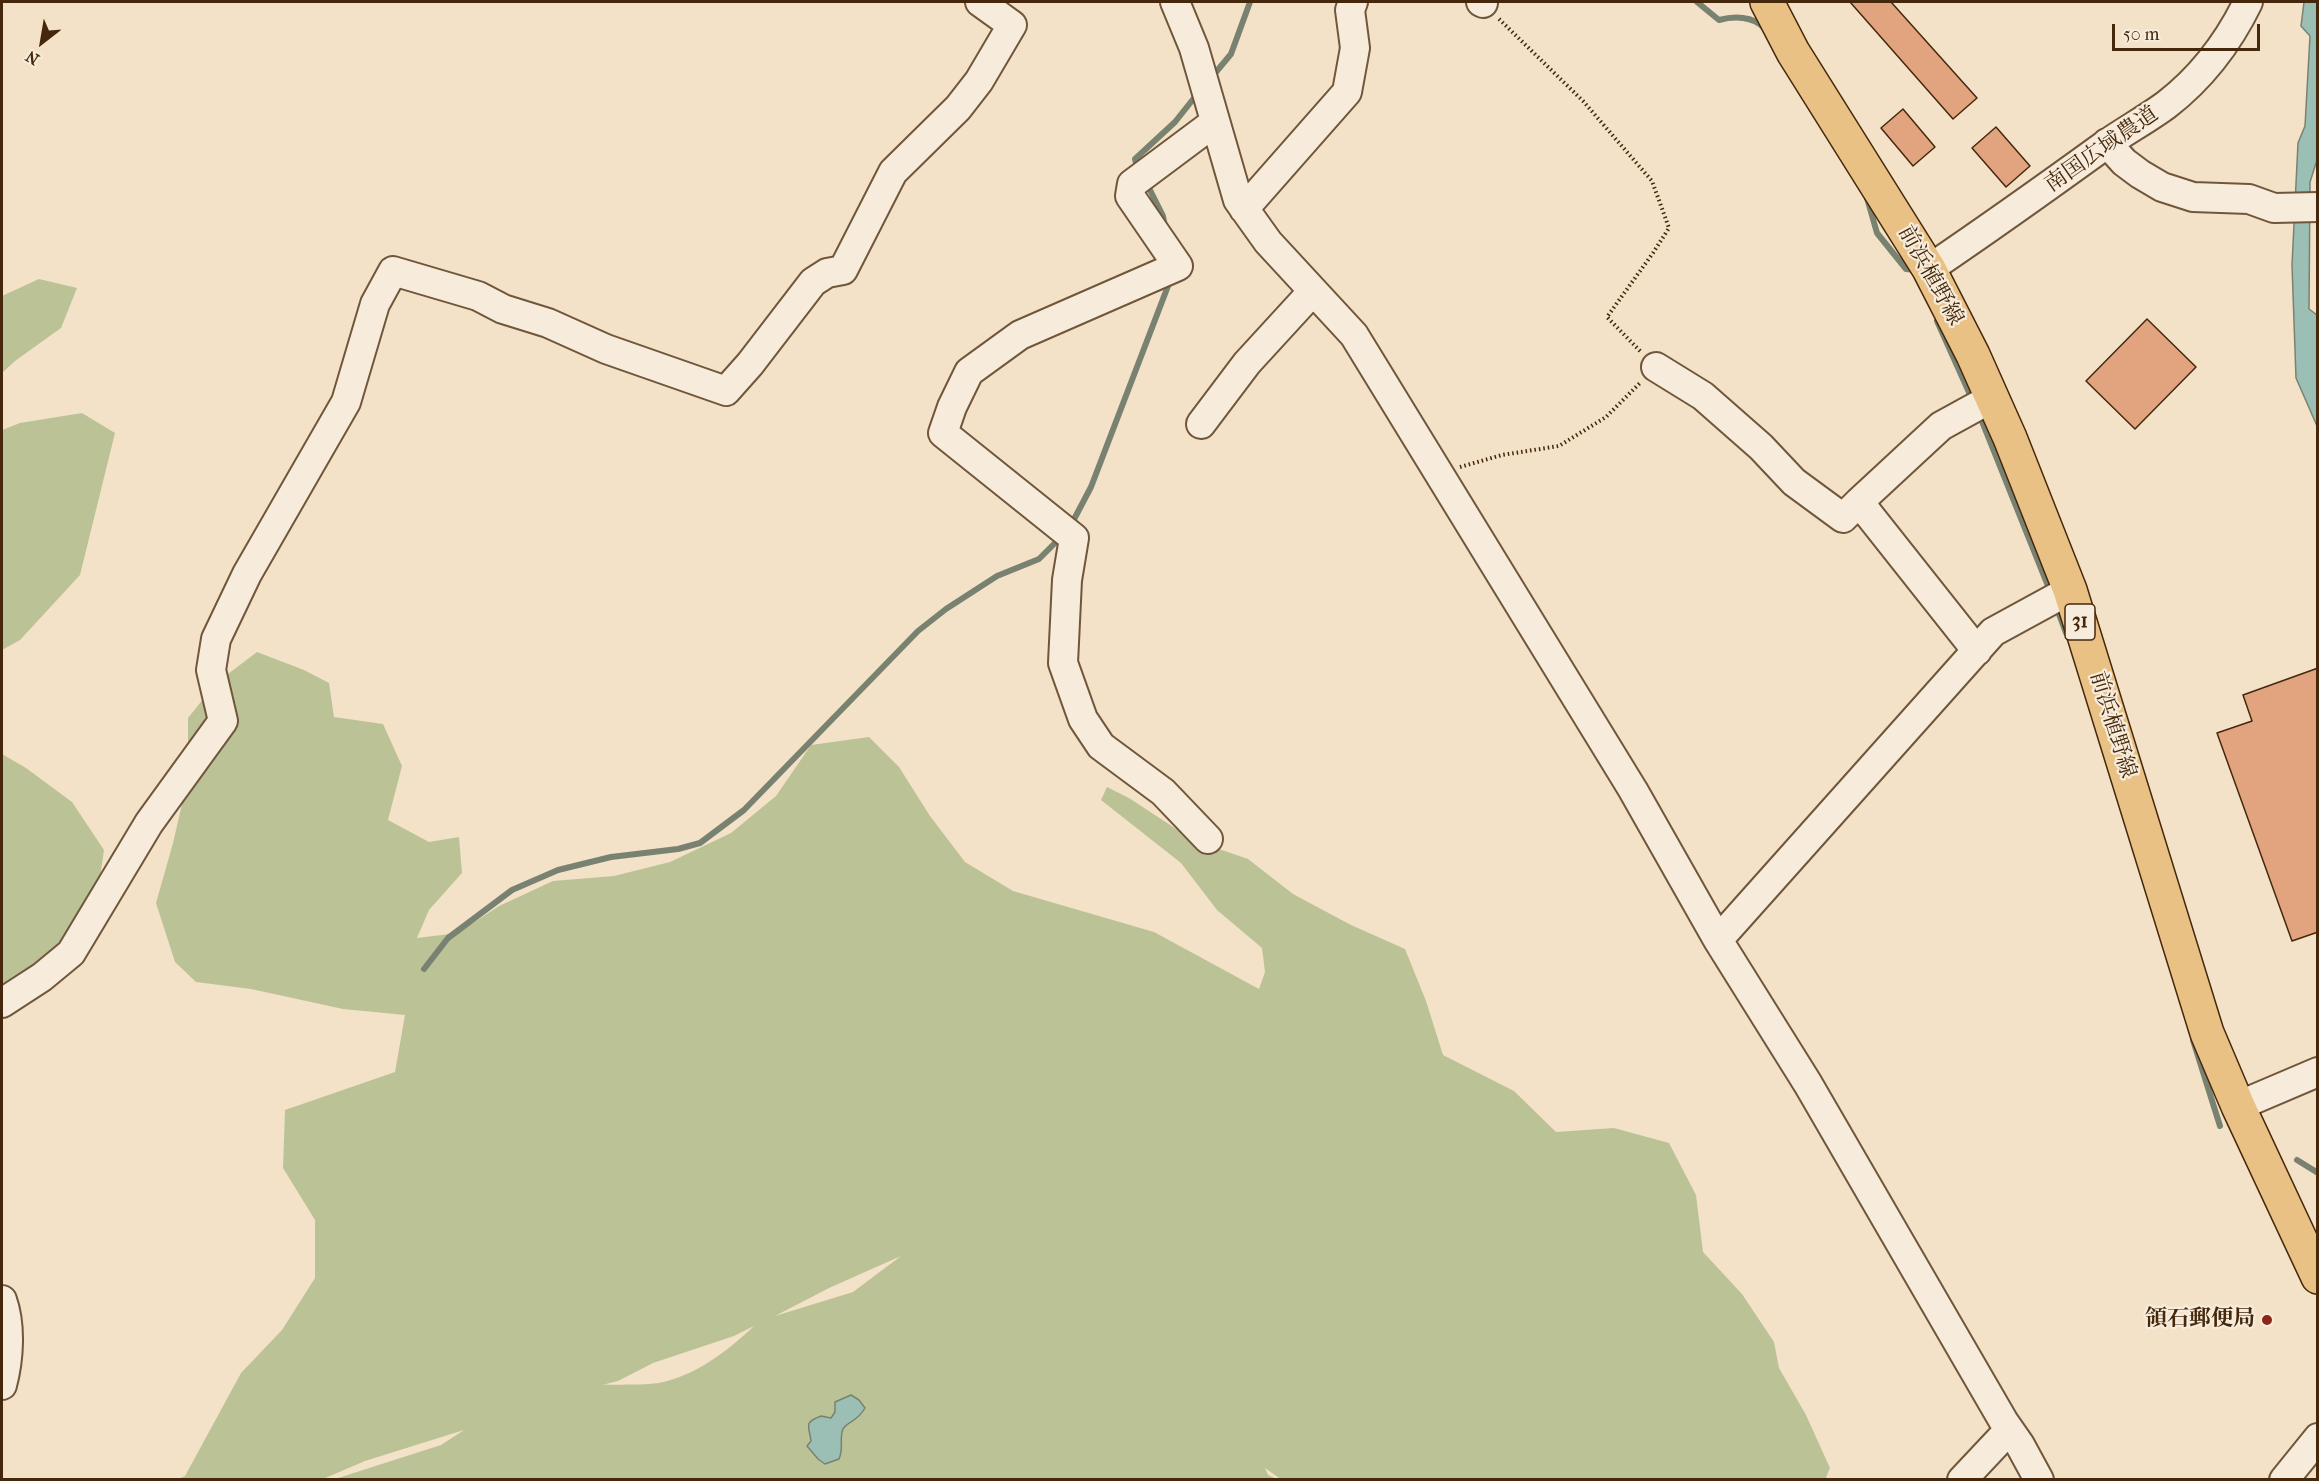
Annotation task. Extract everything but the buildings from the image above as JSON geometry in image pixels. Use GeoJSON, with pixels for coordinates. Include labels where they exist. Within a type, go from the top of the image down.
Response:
{"type":"FeatureCollection","features":[{"type":"Feature","properties":{"kind":"main road","name":"前浜植野線"},"geometry":{"type":"LineString","coordinates":[[1767,2],[1793,52],[1929,269],[1992,398],[2070,590],[2207,1033],[2238,1106],[2318,1277]]}},
{"type":"Feature","properties":{"kind":"street"},"geometry":{"type":"LineString","coordinates":[[2,1003],[71,953],[149,823],[223,721],[211,670],[216,639],[247,574],[346,402],[375,304],[393,271],[478,296],[503,309],[548,323],[606,349],[726,391],[750,364],[813,282],[827,273],[843,270],[893,172],[958,108],[979,81],[1012,25],[980,2]]}},
{"type":"Feature","properties":{"kind":"street"},"geometry":{"type":"LineString","coordinates":[[1175,2],[1194,48],[1238,200],[1268,242],[1354,335],[1633,789],[1718,940],[1808,1084],[2039,1479]]}},
{"type":"Feature","properties":{"kind":"street"},"geometry":{"type":"LineString","coordinates":[[1244,209],[1347,92],[1355,48],[1350,10],[1353,2]]}},
{"type":"Feature","properties":{"kind":"street","name":"南国広域農道"},"geometry":{"type":"LineString","coordinates":[[1929,269],[2036,196],[2107,143],[2167,104],[2202,71],[2224,44],[2248,2]]}},
{"type":"Feature","properties":{"kind":"street"},"geometry":{"type":"LineString","coordinates":[[1208,839],[1163,792],[1101,746],[1083,718],[1063,663],[1067,580],[1074,538],[943,434],[952,407],[969,372],[1012,341],[1060,316],[1178,266],[1130,196],[1132,184],[1215,122]]}},
{"type":"Feature","properties":{"kind":"street"},"geometry":{"type":"LineString","coordinates":[[2107,143],[2124,162],[2162,187],[2193,197],[2249,199],[2274,208],[2318,207]]}},
{"type":"Feature","properties":{"kind":"street"},"geometry":{"type":"LineString","coordinates":[[1201,423],[1247,363],[1313,291]]}},
{"type":"Feature","properties":{"kind":"street"},"geometry":{"type":"LineString","coordinates":[[1656,367],[1703,396],[1761,447],[1794,482],[1843,518],[1941,426],[1992,398]]}},
{"type":"Feature","properties":{"kind":"street"},"geometry":{"type":"LineString","coordinates":[[1859,501],[1977,651]]}},
{"type":"Feature","properties":{"kind":"street"},"geometry":{"type":"LineString","coordinates":[[1718,940],[1994,632],[2070,590]]}},
{"type":"Feature","properties":{"kind":"street"},"geometry":{"type":"LineString","coordinates":[[2238,1106],[2318,1072]]}},
{"type":"Feature","properties":{"kind":"street"},"geometry":{"type":"LineString","coordinates":[[2,1300],[8,1349],[2,1385]]}},
{"type":"Feature","properties":{"kind":"street"},"geometry":{"type":"LineString","coordinates":[[1962,1479],[2009,1430]]}},
{"type":"Feature","properties":{"kind":"street"},"geometry":{"type":"LineString","coordinates":[[2284,1479],[2318,1438]]}},
{"type":"Feature","properties":{"kind":"path"},"geometry":{"type":"LineString","coordinates":[[1439,473],[1502,455],[1559,446],[1606,417],[1656,367],[1607,317],[1669,228],[1652,181],[1583,101],[1482,2]]}},
{"type":"Feature","properties":{"kind":"green space"},"geometry":{"type":"Polygon","coordinates":[[[39,279],[77,288],[61,328],[2,373],[2,296],[39,279]]]}},
{"type":"Feature","properties":{"kind":"green space"},"geometry":{"type":"Polygon","coordinates":[[[82,413],[115,433],[80,575],[20,640],[2,650],[2,430],[20,423],[82,413]]]}},
{"type":"Feature","properties":{"kind":"green space"},"geometry":{"type":"Polygon","coordinates":[[[257,652],[304,670],[329,683],[334,717],[383,724],[402,766],[388,820],[429,842],[459,837],[462,873],[429,910],[417,938],[458,933],[499,906],[553,881],[614,876],[670,862],[731,833],[776,796],[811,745],[869,737],[899,767],[930,816],[965,862],[1013,891],[1154,932],[1259,989],[1265,972],[1262,948],[1217,910],[1181,863],[1101,800],[1107,787],[1129,798],[1193,840],[1248,859],[1293,894],[1351,925],[1405,949],[1426,1001],[1443,1055],[1514,1091],[1556,1132],[1614,1128],[1669,1143],[1696,1195],[1703,1252],[1742,1294],[1774,1342],[1779,1368],[1806,1415],[1830,1468],[1825,1480],[1282,1480],[1265,1468],[1268,1475],[1277,1479],[335,1479],[441,1445],[464,1430],[365,1461],[323,1479],[178,1479],[185,1476],[241,1373],[282,1330],[315,1278],[315,1220],[283,1168],[285,1110],[395,1072],[405,1015],[343,1009],[251,989],[196,982],[175,962],[156,903],[188,778],[188,718],[216,683],[257,652]],[[901,1256],[829,1288],[775,1316],[853,1292],[901,1256]],[[754,1326],[734,1336],[653,1363],[618,1381],[602,1385],[653,1384],[679,1377],[714,1359],[754,1326]]]}},
{"type":"Feature","properties":{"kind":"green space"},"geometry":{"type":"Polygon","coordinates":[[[2,754],[26,768],[72,802],[104,850],[96,905],[59,949],[2,995],[2,754]]]}},
{"type":"Feature","properties":{"kind":"water"},"geometry":{"type":"Polygon","coordinates":[[[2304,2],[2317,2],[2318,157],[2310,182],[2309,309],[2317,315],[2317,426],[2296,378],[2292,265],[2298,143],[2305,126],[2310,36],[2301,26],[2304,2]]]}},
{"type":"Feature","properties":{"kind":"water"},"geometry":{"type":"Polygon","coordinates":[[[851,1395],[865,1408],[843,1429],[839,1459],[825,1464],[807,1446],[811,1441],[808,1425],[821,1416],[831,1418],[835,1412],[835,1402],[851,1395]]]}},
{"type":"Feature","properties":{"kind":"waterway"},"geometry":{"type":"LineString","coordinates":[[1211,78],[1231,54],[1250,2]]}},
{"type":"Feature","properties":{"kind":"waterway"},"geometry":{"type":"LineString","coordinates":[[1697,2],[1719,20],[1749,19],[1764,28]]}},
{"type":"Feature","properties":{"kind":"waterway"},"geometry":{"type":"LineString","coordinates":[[1138,171],[1135,159],[1175,122],[1198,93]]}},
{"type":"Feature","properties":{"kind":"waterway"},"geometry":{"type":"LineString","coordinates":[[1147,184],[1163,216],[1165,227]]}},
{"type":"Feature","properties":{"kind":"waterway"},"geometry":{"type":"LineString","coordinates":[[1867,198],[1877,233],[1906,269],[1915,270]]}},
{"type":"Feature","properties":{"kind":"waterway"},"geometry":{"type":"LineString","coordinates":[[1071,525],[1091,487],[1168,286],[1169,278]]}},
{"type":"Feature","properties":{"kind":"waterway"},"geometry":{"type":"LineString","coordinates":[[1937,321],[1972,399]]}},
{"type":"Feature","properties":{"kind":"waterway"},"geometry":{"type":"LineString","coordinates":[[1979,414],[2050,591]]}},
{"type":"Feature","properties":{"kind":"waterway"},"geometry":{"type":"LineString","coordinates":[[424,969],[448,938],[512,890],[558,870],[611,857],[678,849],[700,843],[744,810],[918,631],[946,609],[997,576],[1039,559],[1061,537]]}},
{"type":"Feature","properties":{"kind":"waterway"},"geometry":{"type":"LineString","coordinates":[[2056,606],[2066,633]]}},
{"type":"Feature","properties":{"kind":"waterway"},"geometry":{"type":"LineString","coordinates":[[2193,1040],[2220,1126]]}},
{"type":"Feature","properties":{"kind":"waterway"},"geometry":{"type":"LineString","coordinates":[[2297,1160],[2318,1173]]}},
{"type":"Feature","properties":{"kind":"place","name":"領石郵便局"},"geometry":{"type":"Point","coordinates":[2267,1320]}}]}
